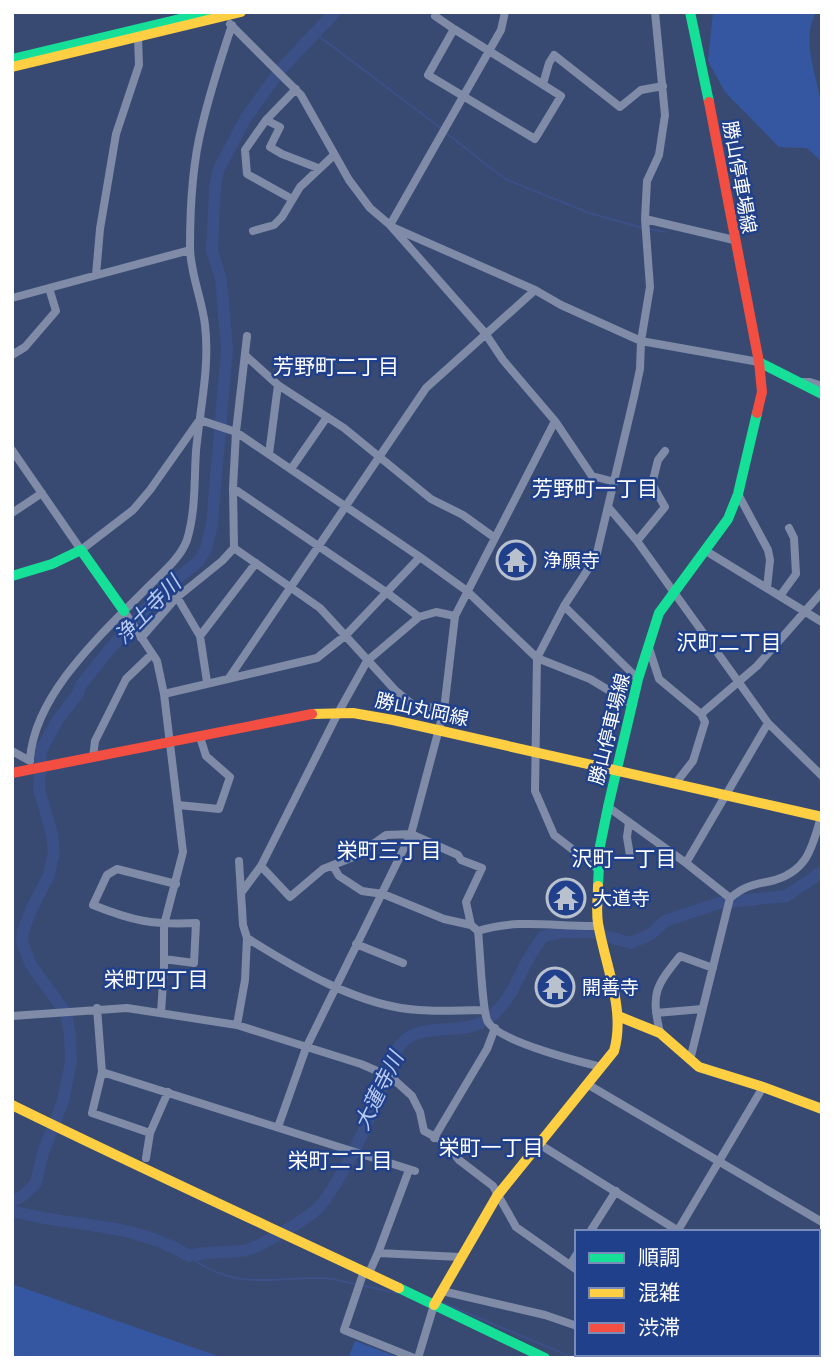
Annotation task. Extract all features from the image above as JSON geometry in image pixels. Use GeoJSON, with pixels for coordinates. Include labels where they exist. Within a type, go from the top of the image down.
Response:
{"type":"FeatureCollection","features":[{"type":"Feature","properties":{"kind":"main road"},"geometry":{"type":"LineString","coordinates":[[12,59],[209,12]]}},
{"type":"Feature","properties":{"kind":"main road"},"geometry":{"type":"LineString","coordinates":[[12,67],[241,12]]}},
{"type":"Feature","properties":{"kind":"main road","name":"勝山停車場線"},"geometry":{"type":"LineString","coordinates":[[434,1305],[497,1196],[614,1051],[618,1037],[618,1016],[598,926],[600,846],[608,807],[638,679],[659,613],[728,519],[738,494],[762,392],[759,362],[723,170],[690,12]]}},
{"type":"Feature","properties":{"kind":"main road"},"geometry":{"type":"LineString","coordinates":[[759,362],[822,394]]}},
{"type":"Feature","properties":{"kind":"main road"},"geometry":{"type":"LineString","coordinates":[[12,576],[35,571],[81,550],[124,611]]}},
{"type":"Feature","properties":{"kind":"main road","name":"勝山丸岡線"},"geometry":{"type":"LineString","coordinates":[[12,773],[30,764],[66,762],[316,713],[338,712],[373,716],[439,730],[727,797],[822,816]]}},
{"type":"Feature","properties":{"kind":"main road"},"geometry":{"type":"LineString","coordinates":[[618,1016],[660,1033],[699,1067],[763,1087],[822,1110]]}},
{"type":"Feature","properties":{"kind":"main road"},"geometry":{"type":"LineString","coordinates":[[12,1105],[145,1171],[367,1272],[520,1352],[545,1358]]}},
{"type":"Feature","properties":{"kind":"street"},"geometry":{"type":"LineString","coordinates":[[390,225],[501,30],[505,12]]}},
{"type":"Feature","properties":{"kind":"street"},"geometry":{"type":"LineString","coordinates":[[599,870],[554,835],[535,791],[537,658],[564,606],[596,557],[610,508],[624,432],[636,388],[640,341],[650,287],[645,219],[647,181],[659,155],[665,115],[655,12]]}},
{"type":"Feature","properties":{"kind":"street"},"geometry":{"type":"LineString","coordinates":[[435,16],[561,96],[535,139],[428,75],[454,29]]}},
{"type":"Feature","properties":{"kind":"street"},"geometry":{"type":"LineString","coordinates":[[225,18],[296,89],[349,180],[370,208],[390,225],[485,333],[503,360],[555,421],[593,476],[615,482]]}},
{"type":"Feature","properties":{"kind":"street"},"geometry":{"type":"LineString","coordinates":[[12,751],[30,764],[38,723],[63,679],[80,657],[167,569],[181,553],[186,541],[194,506],[195,468],[208,352],[205,322],[190,250],[194,170],[225,18]]}},
{"type":"Feature","properties":{"kind":"street"},"geometry":{"type":"LineString","coordinates":[[96,275],[100,229],[116,134],[139,65],[138,37]]}},
{"type":"Feature","properties":{"kind":"street"},"geometry":{"type":"LineString","coordinates":[[543,84],[554,55],[620,107],[640,90],[663,86]]}},
{"type":"Feature","properties":{"kind":"street"},"geometry":{"type":"LineString","coordinates":[[292,199],[247,174],[245,150],[266,120],[296,89]]}},
{"type":"Feature","properties":{"kind":"street"},"geometry":{"type":"LineString","coordinates":[[266,120],[280,127],[270,147],[318,167]]}},
{"type":"Feature","properties":{"kind":"street"},"geometry":{"type":"LineString","coordinates":[[253,231],[274,225],[318,167],[334,155]]}},
{"type":"Feature","properties":{"kind":"street"},"geometry":{"type":"LineString","coordinates":[[645,219],[734,240]]}},
{"type":"Feature","properties":{"kind":"street"},"geometry":{"type":"LineString","coordinates":[[390,225],[640,341],[759,362]]}},
{"type":"Feature","properties":{"kind":"street"},"geometry":{"type":"LineString","coordinates":[[12,298],[190,250]]}},
{"type":"Feature","properties":{"kind":"street"},"geometry":{"type":"LineString","coordinates":[[12,355],[25,347],[56,311],[49,288]]}},
{"type":"Feature","properties":{"kind":"street"},"geometry":{"type":"LineString","coordinates":[[229,678],[426,388],[535,290]]}},
{"type":"Feature","properties":{"kind":"street"},"geometry":{"type":"LineString","coordinates":[[141,636],[177,597],[234,548],[234,431],[247,336]]}},
{"type":"Feature","properties":{"kind":"street"},"geometry":{"type":"LineString","coordinates":[[246,356],[278,385],[379,455],[431,499],[463,515],[495,538]]}},
{"type":"Feature","properties":{"kind":"street"},"geometry":{"type":"LineString","coordinates":[[799,382],[822,386]]}},
{"type":"Feature","properties":{"kind":"street"},"geometry":{"type":"LineString","coordinates":[[269,454],[278,385]]}},
{"type":"Feature","properties":{"kind":"street"},"geometry":{"type":"LineString","coordinates":[[291,469],[327,417]]}},
{"type":"Feature","properties":{"kind":"street"},"geometry":{"type":"LineString","coordinates":[[200,420],[234,431],[420,557],[467,591],[537,658],[590,679],[633,705]]}},
{"type":"Feature","properties":{"kind":"street"},"geometry":{"type":"LineString","coordinates":[[12,450],[81,550],[133,510],[200,420]]}},
{"type":"Feature","properties":{"kind":"street"},"geometry":{"type":"LineString","coordinates":[[278,1127],[306,1048],[411,834],[444,710],[455,616],[555,421]]}},
{"type":"Feature","properties":{"kind":"street"},"geometry":{"type":"LineString","coordinates":[[637,541],[665,507],[652,485],[657,460],[665,451]]}},
{"type":"Feature","properties":{"kind":"street"},"geometry":{"type":"LineString","coordinates":[[233,488],[419,617]]}},
{"type":"Feature","properties":{"kind":"street"},"geometry":{"type":"LineString","coordinates":[[12,513],[42,493]]}},
{"type":"Feature","properties":{"kind":"street"},"geometry":{"type":"LineString","coordinates":[[738,494],[768,550],[767,588]]}},
{"type":"Feature","properties":{"kind":"street"},"geometry":{"type":"LineString","coordinates":[[610,508],[637,541],[768,723],[822,776]]}},
{"type":"Feature","properties":{"kind":"street"},"geometry":{"type":"LineString","coordinates":[[780,596],[796,574],[793,538],[789,528]]}},
{"type":"Feature","properties":{"kind":"street"},"geometry":{"type":"LineString","coordinates":[[234,548],[320,608],[395,691],[412,704],[444,710]]}},
{"type":"Feature","properties":{"kind":"street"},"geometry":{"type":"LineString","coordinates":[[706,551],[822,622]]}},
{"type":"Feature","properties":{"kind":"street"},"geometry":{"type":"LineString","coordinates":[[164,694],[317,658],[346,635],[420,557]]}},
{"type":"Feature","properties":{"kind":"street"},"geometry":{"type":"LineString","coordinates":[[200,636],[256,563]]}},
{"type":"Feature","properties":{"kind":"street"},"geometry":{"type":"LineString","coordinates":[[701,714],[757,666],[822,592]]}},
{"type":"Feature","properties":{"kind":"street"},"geometry":{"type":"LineString","coordinates":[[177,597],[200,636],[206,682]]}},
{"type":"Feature","properties":{"kind":"street"},"geometry":{"type":"LineString","coordinates":[[564,606],[638,679]]}},
{"type":"Feature","properties":{"kind":"street"},"geometry":{"type":"LineString","coordinates":[[124,611],[157,661],[164,694],[183,852],[164,925],[161,1013]]}},
{"type":"Feature","properties":{"kind":"street"},"geometry":{"type":"LineString","coordinates":[[241,893],[261,866],[338,712],[367,661],[419,617],[436,612],[455,616]]}},
{"type":"Feature","properties":{"kind":"street"},"geometry":{"type":"LineString","coordinates":[[649,648],[659,678],[701,714],[705,722],[693,761],[675,784]]}},
{"type":"Feature","properties":{"kind":"street"},"geometry":{"type":"LineString","coordinates":[[93,757],[95,741],[126,679],[152,654]]}},
{"type":"Feature","properties":{"kind":"street"},"geometry":{"type":"LineString","coordinates":[[686,863],[768,723]]}},
{"type":"Feature","properties":{"kind":"street"},"geometry":{"type":"LineString","coordinates":[[178,804],[219,809],[230,777],[206,756],[200,737]]}},
{"type":"Feature","properties":{"kind":"street"},"geometry":{"type":"LineString","coordinates":[[608,807],[730,898]]}},
{"type":"Feature","properties":{"kind":"street"},"geometry":{"type":"LineString","coordinates":[[690,1060],[730,898],[745,886],[777,879],[799,869],[809,853],[822,816]]}},
{"type":"Feature","properties":{"kind":"street"},"geometry":{"type":"LineString","coordinates":[[629,822],[627,837],[630,856]]}},
{"type":"Feature","properties":{"kind":"street"},"geometry":{"type":"LineString","coordinates":[[261,866],[289,897],[323,869],[356,856],[386,835],[411,834],[482,868],[466,902],[471,925]]}},
{"type":"Feature","properties":{"kind":"street"},"geometry":{"type":"LineString","coordinates":[[237,1025],[247,938],[243,925],[239,861]]}},
{"type":"Feature","properties":{"kind":"street"},"geometry":{"type":"LineString","coordinates":[[333,866],[339,876],[362,891],[383,894],[444,919],[471,925],[478,931],[484,1010],[488,1023],[507,1037],[601,1068]]}},
{"type":"Feature","properties":{"kind":"street"},"geometry":{"type":"LineString","coordinates":[[164,958],[194,963],[195,923],[164,925],[129,919],[93,905],[107,875],[117,869],[176,884]]}},
{"type":"Feature","properties":{"kind":"street"},"geometry":{"type":"LineString","coordinates":[[478,931],[494,926],[536,922],[567,927],[598,926]]}},
{"type":"Feature","properties":{"kind":"street"},"geometry":{"type":"LineString","coordinates":[[247,938],[280,959],[335,986],[379,1002],[417,1010],[484,1010]]}},
{"type":"Feature","properties":{"kind":"street"},"geometry":{"type":"LineString","coordinates":[[356,944],[403,964]]}},
{"type":"Feature","properties":{"kind":"street"},"geometry":{"type":"LineString","coordinates":[[660,1033],[655,1008],[659,982],[680,956],[713,968]]}},
{"type":"Feature","properties":{"kind":"street"},"geometry":{"type":"LineString","coordinates":[[12,1016],[127,1008],[237,1025],[361,1064],[391,1077],[412,1096],[420,1112],[424,1131],[445,1142],[459,1160],[493,1186],[516,1227],[573,1267]]}},
{"type":"Feature","properties":{"kind":"street"},"geometry":{"type":"LineString","coordinates":[[95,1009],[102,1072],[92,1113],[150,1133]]}},
{"type":"Feature","properties":{"kind":"street"},"geometry":{"type":"LineString","coordinates":[[656,1013],[702,1009]]}},
{"type":"Feature","properties":{"kind":"street"},"geometry":{"type":"LineString","coordinates":[[434,1138],[487,1049],[495,1028]]}},
{"type":"Feature","properties":{"kind":"street"},"geometry":{"type":"LineString","coordinates":[[102,1072],[412,1170],[344,1330],[416,1358],[434,1305]]}},
{"type":"Feature","properties":{"kind":"street"},"geometry":{"type":"LineString","coordinates":[[587,1084],[822,1222]]}},
{"type":"Feature","properties":{"kind":"street"},"geometry":{"type":"LineString","coordinates":[[679,1230],[763,1087]]}},
{"type":"Feature","properties":{"kind":"street"},"geometry":{"type":"LineString","coordinates":[[146,1158],[150,1133],[168,1092]]}},
{"type":"Feature","properties":{"kind":"street"},"geometry":{"type":"LineString","coordinates":[[539,1144],[676,1230]]}},
{"type":"Feature","properties":{"kind":"street"},"geometry":{"type":"LineString","coordinates":[[591,1230],[616,1191]]}},
{"type":"Feature","properties":{"kind":"street"},"geometry":{"type":"LineString","coordinates":[[378,1253],[460,1257]]}},
{"type":"Feature","properties":{"kind":"street"},"geometry":{"type":"LineString","coordinates":[[442,1291],[545,1314],[575,1325]]}},
{"type":"Feature","properties":{"kind":"shaded area"},"geometry":{"type":"Polygon","coordinates":[[[713,12],[816,12],[809,37],[822,113],[822,162],[807,148],[779,147],[725,92],[708,61],[713,12]]]}},
{"type":"Feature","properties":{"kind":"shaded area"},"geometry":{"type":"Polygon","coordinates":[[[12,1284],[223,1358],[12,1358],[12,1284]]]}},
{"type":"Feature","properties":{"kind":"shaded area"},"geometry":{"type":"Polygon","coordinates":[[[355,1341],[400,1358],[348,1358],[355,1341]]]}},
{"type":"Feature","properties":{"kind":"waterway","name":"浄土寺川"},"geometry":{"type":"LineString","coordinates":[[12,1201],[24,1195],[36,1183],[43,1153],[63,1101],[71,1062],[66,1013],[31,965],[22,942],[23,931],[32,908],[49,875],[54,852],[52,834],[39,789],[41,750],[81,685],[109,650],[165,588],[199,561],[206,549],[212,524],[227,349],[221,279],[212,251],[218,171],[245,119],[281,69],[335,12]]}},
{"type":"Feature","properties":{"kind":"waterway"},"geometry":{"type":"LineString","coordinates":[[316,34],[442,129]]}},
{"type":"Feature","properties":{"kind":"waterway"},"geometry":{"type":"LineString","coordinates":[[446,133],[505,179],[589,213],[643,228]]}},
{"type":"Feature","properties":{"kind":"waterway"},"geometry":{"type":"LineString","coordinates":[[649,229],[665,232]]}},
{"type":"Feature","properties":{"kind":"waterway","name":"大蓮寺川"},"geometry":{"type":"LineString","coordinates":[[12,1211],[124,1231],[168,1245],[189,1256],[256,1247],[304,1219],[323,1202],[360,1139],[392,1059],[401,1044],[417,1033],[469,1027],[491,1016],[509,996],[528,959],[544,936],[564,932],[591,932],[631,943],[651,934],[665,921],[719,903],[786,896],[822,872]]}},
{"type":"Feature","properties":{"kind":"waterway"},"geometry":{"type":"LineString","coordinates":[[189,1256],[206,1267],[238,1279],[326,1278],[355,1284]]}},
{"type":"Feature","properties":{"kind":"waterway"},"geometry":{"type":"LineString","coordinates":[[364,1286],[396,1293]]}},
{"type":"Feature","properties":{"kind":"waterway"},"geometry":{"type":"LineString","coordinates":[[443,1303],[574,1358]]}},
{"type":"Feature","properties":{"kind":"traffic: fast"},"geometry":{"type":"LineString","coordinates":[[12,59],[209,12]]}},
{"type":"Feature","properties":{"kind":"traffic: fast"},"geometry":{"type":"LineString","coordinates":[[690,12],[709,102]]}},
{"type":"Feature","properties":{"kind":"traffic: fast"},"geometry":{"type":"LineString","coordinates":[[759,362],[822,394]]}},
{"type":"Feature","properties":{"kind":"traffic: fast"},"geometry":{"type":"LineString","coordinates":[[598,886],[600,846],[608,807],[638,679],[659,613],[728,519],[738,494],[757,413]]}},
{"type":"Feature","properties":{"kind":"traffic: fast"},"geometry":{"type":"LineString","coordinates":[[12,576],[52,564],[81,550],[124,611]]}},
{"type":"Feature","properties":{"kind":"traffic: fast"},"geometry":{"type":"LineString","coordinates":[[399,1288],[545,1358]]}},
{"type":"Feature","properties":{"kind":"traffic: slow"},"geometry":{"type":"LineString","coordinates":[[12,67],[241,12]]}},
{"type":"Feature","properties":{"kind":"traffic: slow"},"geometry":{"type":"LineString","coordinates":[[312,714],[353,713],[393,720],[822,817]]}},
{"type":"Feature","properties":{"kind":"traffic: slow"},"geometry":{"type":"LineString","coordinates":[[434,1305],[497,1196],[614,1051],[618,1020],[598,923],[598,886]]}},
{"type":"Feature","properties":{"kind":"traffic: slow"},"geometry":{"type":"LineString","coordinates":[[618,1016],[660,1033],[699,1067],[822,1109]]}},
{"type":"Feature","properties":{"kind":"traffic: slow"},"geometry":{"type":"LineString","coordinates":[[12,1105],[399,1288]]}},
{"type":"Feature","properties":{"kind":"traffic: jam"},"geometry":{"type":"LineString","coordinates":[[709,102],[759,362],[762,392],[757,413]]}},
{"type":"Feature","properties":{"kind":"traffic: jam"},"geometry":{"type":"LineString","coordinates":[[12,773],[312,714]]}},
{"type":"Feature","properties":{"kind":"place","name":"浄願寺"},"geometry":{"type":"Point","coordinates":[516,560]}},
{"type":"Feature","properties":{"kind":"place","name":"大道寺"},"geometry":{"type":"Point","coordinates":[566,898]}},
{"type":"Feature","properties":{"kind":"place","name":"開善寺"},"geometry":{"type":"Point","coordinates":[555,987]}},
{"type":"Feature","properties":{"kind":"district","name":"芳野町二丁目"},"geometry":{"type":"Point","coordinates":[336,367]}},
{"type":"Feature","properties":{"kind":"district","name":"芳野町一丁目"},"geometry":{"type":"Point","coordinates":[595,489]}},
{"type":"Feature","properties":{"kind":"district","name":"沢町二丁目"},"geometry":{"type":"Point","coordinates":[729,643]}},
{"type":"Feature","properties":{"kind":"district","name":"栄町三丁目"},"geometry":{"type":"Point","coordinates":[389,851]}},
{"type":"Feature","properties":{"kind":"district","name":"沢町一丁目"},"geometry":{"type":"Point","coordinates":[624,859]}},
{"type":"Feature","properties":{"kind":"district","name":"栄町四丁目"},"geometry":{"type":"Point","coordinates":[156,980]}},
{"type":"Feature","properties":{"kind":"district","name":"栄町一丁目"},"geometry":{"type":"Point","coordinates":[491,1148]}},
{"type":"Feature","properties":{"kind":"district","name":"栄町二丁目"},"geometry":{"type":"Point","coordinates":[340,1161]}}]}
